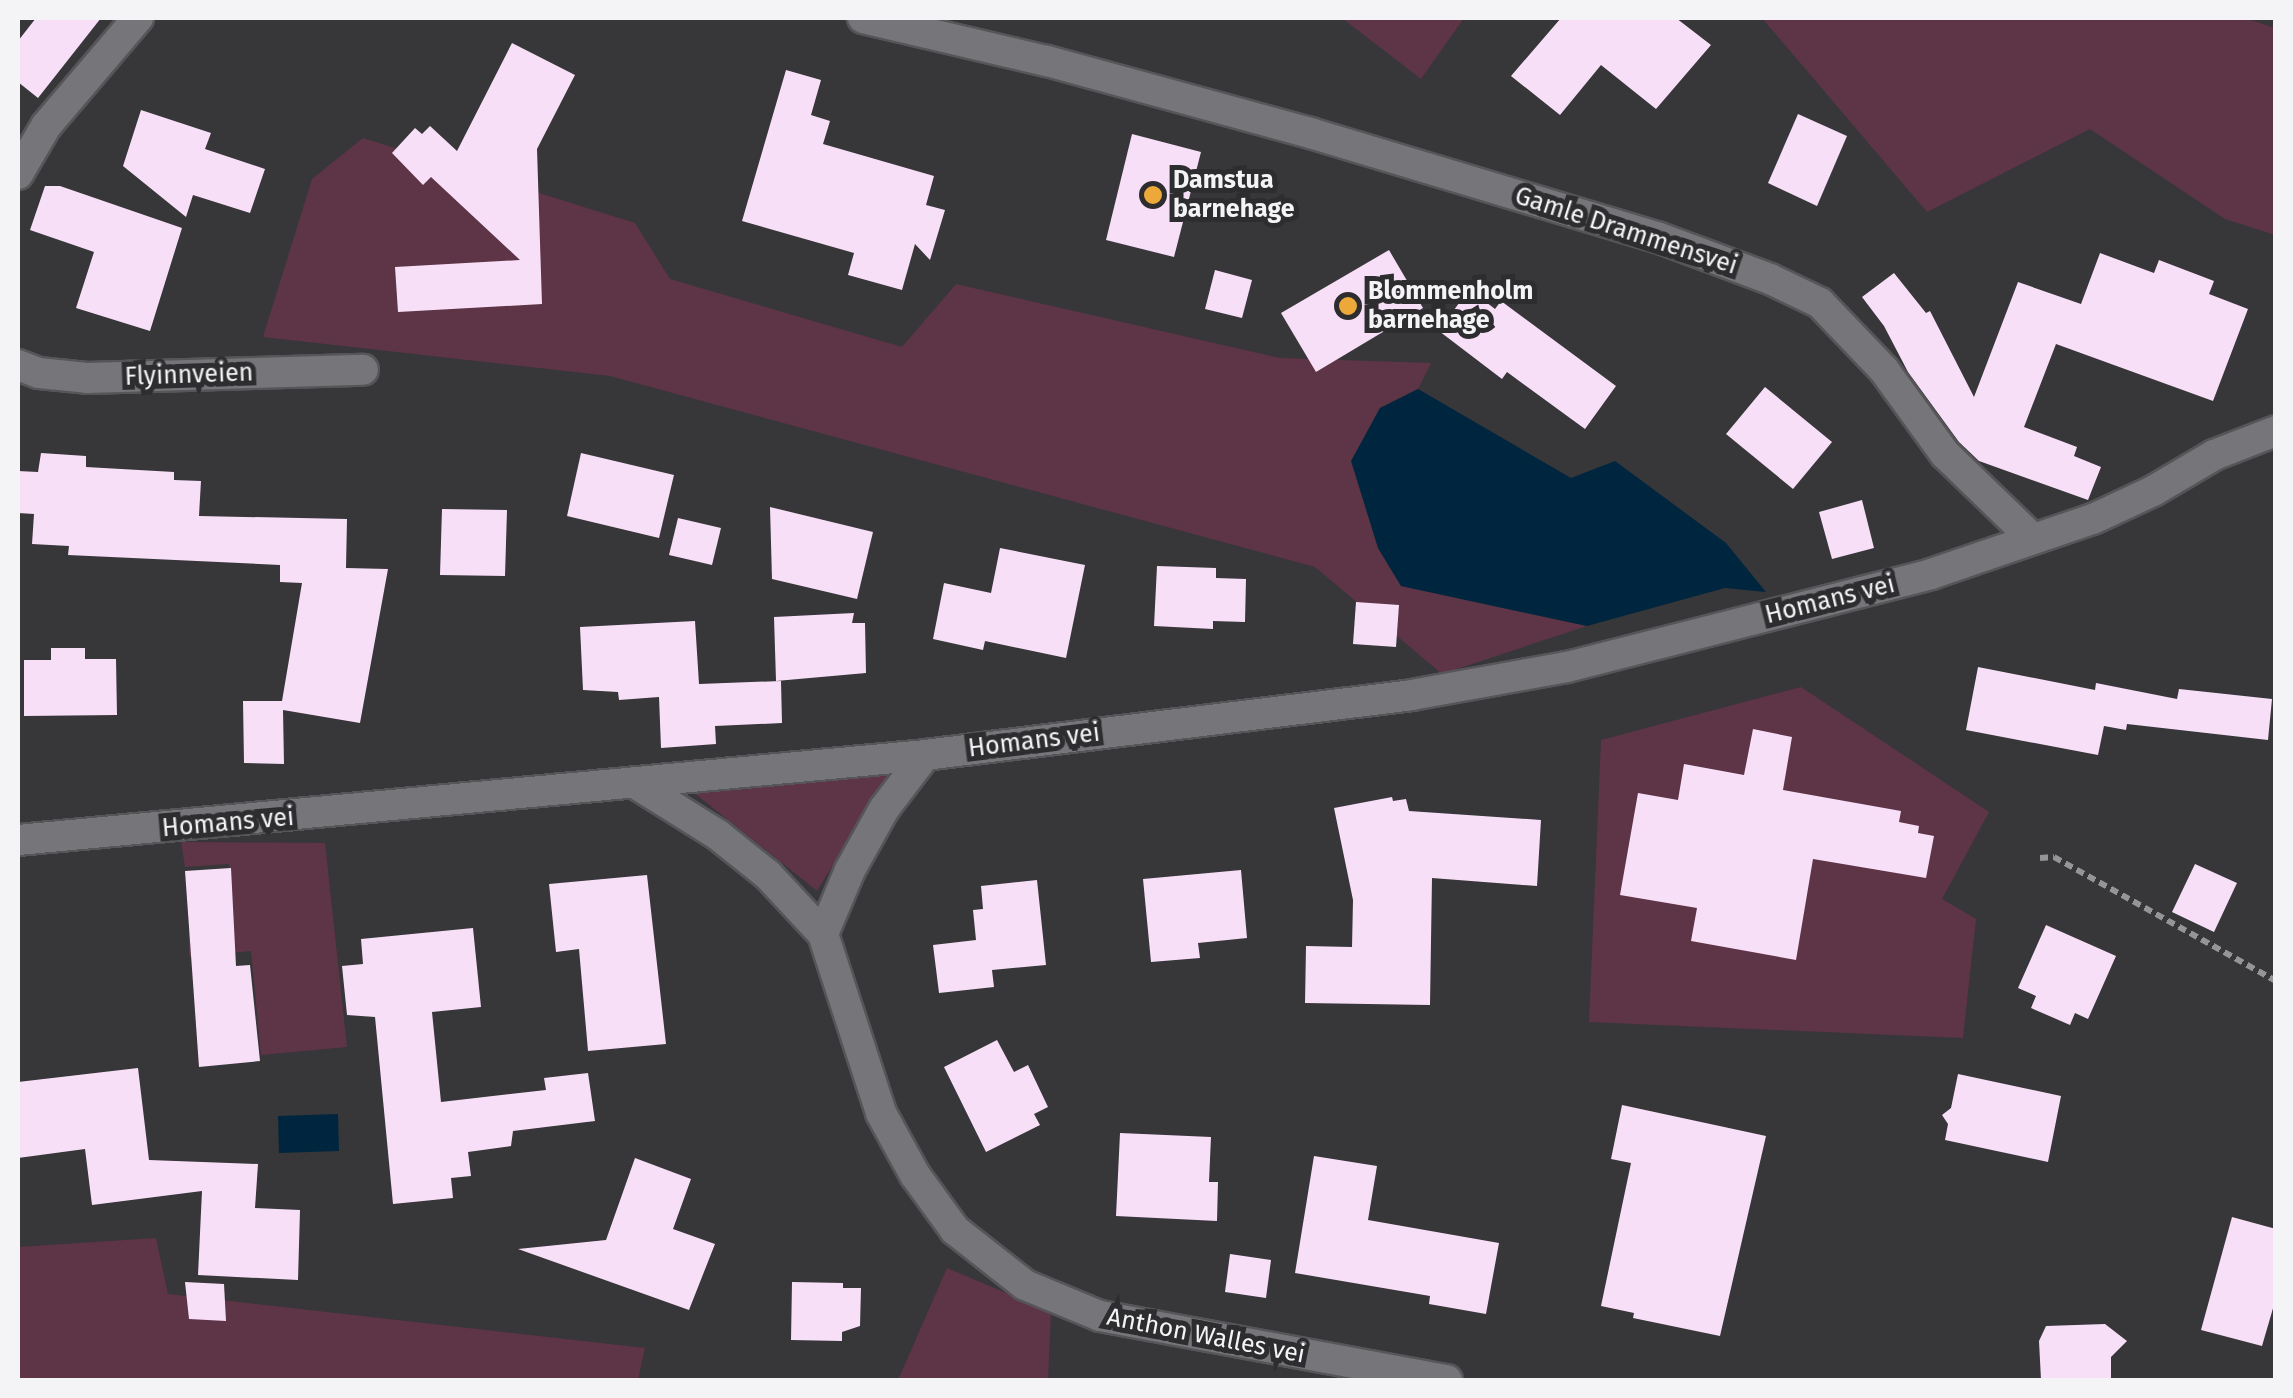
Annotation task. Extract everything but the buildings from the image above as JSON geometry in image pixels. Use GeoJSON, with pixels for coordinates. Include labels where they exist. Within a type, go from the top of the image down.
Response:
{"type":"FeatureCollection","features":[{"type":"Feature","properties":{"kind":"street"},"geometry":{"type":"LineString","coordinates":[[18,174],[46,126],[138,18]]}},
{"type":"Feature","properties":{"kind":"street","name":"Gamle Drammensvei"},"geometry":{"type":"LineString","coordinates":[[864,18],[1047,60],[1310,133],[1657,237],[1770,279],[1820,303],[1884,370],[1945,454],[2032,537]]}},
{"type":"Feature","properties":{"kind":"street","name":"Flyinnveien"},"geometry":{"type":"LineString","coordinates":[[18,364],[39,372],[87,378],[363,370]]}},
{"type":"Feature","properties":{"kind":"street"},"geometry":{"type":"LineString","coordinates":[[2032,537],[2093,519],[2154,491],[2214,454],[2276,431]]}},
{"type":"Feature","properties":{"kind":"street","name":"Homans vei"},"geometry":{"type":"LineString","coordinates":[[18,840],[638,785],[925,755],[1411,695],[1567,667],[1931,574],[2032,537]]}},
{"type":"Feature","properties":{"kind":"street"},"geometry":{"type":"LineString","coordinates":[[823,934],[850,870],[884,808],[925,755]]}},
{"type":"Feature","properties":{"kind":"street","name":"Anthon Walles vei"},"geometry":{"type":"LineString","coordinates":[[638,785],[743,855],[823,934],[881,1114],[915,1175],[955,1230],[1025,1285],[1100,1316],[1447,1380]]}},
{"type":"Feature","properties":{"kind":"path"},"geometry":{"type":"LineString","coordinates":[[2040,858],[2054,857],[2276,981]]}},
{"type":"Feature","properties":{"kind":"shaded area"},"geometry":{"type":"Polygon","coordinates":[[[1342,18],[1464,18],[1421,79],[1342,18]]]}},
{"type":"Feature","properties":{"kind":"shaded area"},"geometry":{"type":"Polygon","coordinates":[[[1762,18],[2245,18],[2275,28],[2275,235],[2225,219],[2090,129],[1927,212],[1762,18]]]}},
{"type":"Feature","properties":{"kind":"shaded area"},"geometry":{"type":"Polygon","coordinates":[[[363,138],[635,223],[670,279],[902,347],[956,284],[1280,358],[1431,363],[1418,389],[1380,408],[1352,460],[1378,548],[1401,586],[1587,626],[1442,674],[1315,567],[610,376],[263,337],[312,179],[363,138]]]}},
{"type":"Feature","properties":{"kind":"shaded area"},"geometry":{"type":"Polygon","coordinates":[[[1801,687],[1989,812],[1942,899],[1976,919],[1963,1038],[1589,1022],[1601,740],[1801,687]]]}},
{"type":"Feature","properties":{"kind":"shaded area"},"geometry":{"type":"Polygon","coordinates":[[[890,772],[817,891],[688,788],[890,772]]]}},
{"type":"Feature","properties":{"kind":"shaded area"},"geometry":{"type":"Polygon","coordinates":[[[181,842],[325,843],[347,1047],[261,1055],[251,951],[189,957],[189,921],[232,917],[229,864],[185,867],[181,842]]]}},
{"type":"Feature","properties":{"kind":"shaded area"},"geometry":{"type":"Polygon","coordinates":[[[156,1238],[168,1294],[645,1348],[638,1380],[18,1380],[18,1247],[156,1238]]]}},
{"type":"Feature","properties":{"kind":"shaded area"},"geometry":{"type":"Polygon","coordinates":[[[947,1268],[1051,1312],[1048,1380],[898,1380],[947,1268]]]}},
{"type":"Feature","properties":{"kind":"water"},"geometry":{"type":"Polygon","coordinates":[[[1418,389],[1571,478],[1615,461],[1726,543],[1766,592],[1725,588],[1587,626],[1401,586],[1378,548],[1351,461],[1380,408],[1418,389]]]}},
{"type":"Feature","properties":{"kind":"water"},"geometry":{"type":"Polygon","coordinates":[[[338,1114],[339,1151],[279,1153],[278,1116],[338,1114]]]}},
{"type":"Feature","properties":{"kind":"place","name":"Damstua barnehage"},"geometry":{"type":"Point","coordinates":[1153,195]}},
{"type":"Feature","properties":{"kind":"place","name":"Blommenholm barnehage"},"geometry":{"type":"Point","coordinates":[1348,306]}}]}
